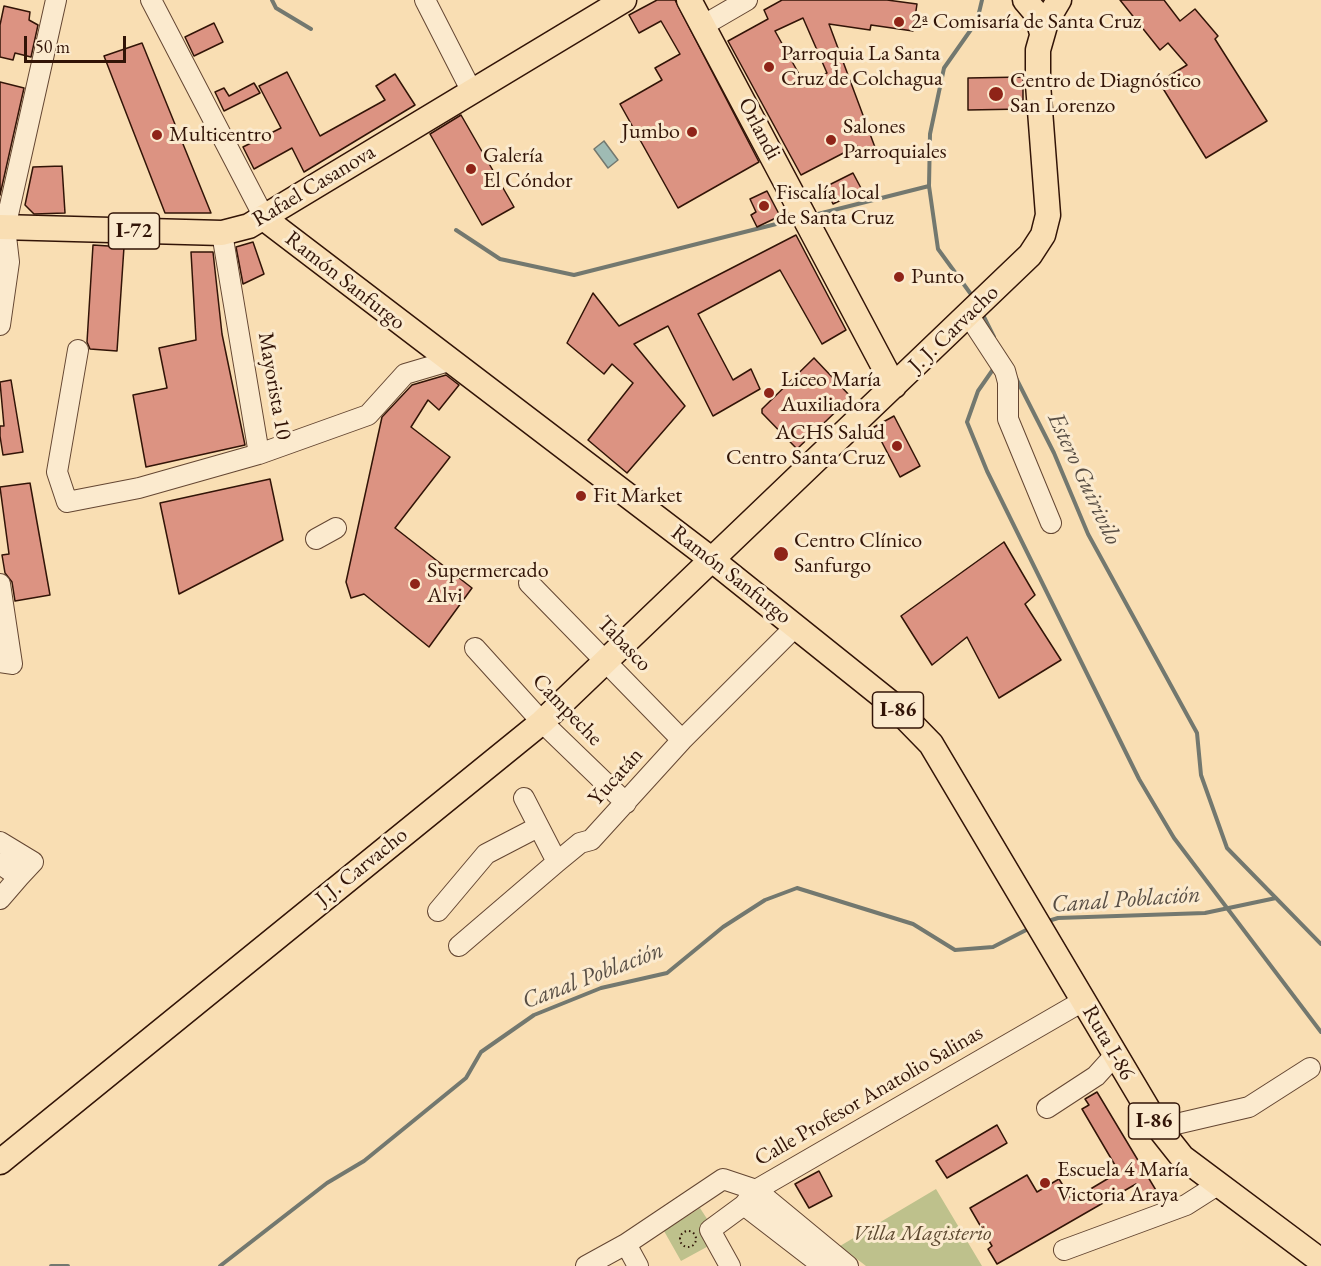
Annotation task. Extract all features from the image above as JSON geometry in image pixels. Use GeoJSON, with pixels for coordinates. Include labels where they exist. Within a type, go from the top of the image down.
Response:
{"type":"FeatureCollection","features":[{"type":"Feature","properties":{"kind":"main road","name":"Rafael Casanova"},"geometry":{"type":"LineString","coordinates":[[2,227],[222,233],[249,226],[265,219],[471,90],[624,0]]}},
{"type":"Feature","properties":{"kind":"main road","name":"Orlandi"},"geometry":{"type":"LineString","coordinates":[[689,0],[894,386]]}},
{"type":"Feature","properties":{"kind":"main road"},"geometry":{"type":"LineString","coordinates":[[1025,0],[1036,13],[1042,33]]}},
{"type":"Feature","properties":{"kind":"main road"},"geometry":{"type":"LineString","coordinates":[[1042,33],[1059,0]]}},
{"type":"Feature","properties":{"kind":"main road","name":"J. J. Carvacho"},"geometry":{"type":"LineString","coordinates":[[711,559],[971,314],[1038,245],[1048,215],[1038,84],[1038,50],[1042,33]]}},
{"type":"Feature","properties":{"kind":"main road","name":"Ramón Sanfurgo"},"geometry":{"type":"LineString","coordinates":[[265,219],[711,559],[892,704],[931,744],[969,812],[1042,931]]}},
{"type":"Feature","properties":{"kind":"main road","name":"J.J. Carvacho"},"geometry":{"type":"LineString","coordinates":[[0,1162],[542,722],[711,559]]}},
{"type":"Feature","properties":{"kind":"main road","name":"Ruta I-86"},"geometry":{"type":"LineString","coordinates":[[1042,931],[1158,1128],[1182,1157],[1321,1261]]}},
{"type":"Feature","properties":{"kind":"street"},"geometry":{"type":"LineString","coordinates":[[0,325],[9,262],[2,227],[56,0]]}},
{"type":"Feature","properties":{"kind":"street"},"geometry":{"type":"LineString","coordinates":[[151,0],[265,219]]}},
{"type":"Feature","properties":{"kind":"street"},"geometry":{"type":"LineString","coordinates":[[426,0],[471,90]]}},
{"type":"Feature","properties":{"kind":"street"},"geometry":{"type":"LineString","coordinates":[[704,25],[747,0]]}},
{"type":"Feature","properties":{"kind":"street","name":"Mayorista 10"},"geometry":{"type":"LineString","coordinates":[[222,233],[259,454],[368,415],[405,374],[424,342]]}},
{"type":"Feature","properties":{"kind":"street"},"geometry":{"type":"LineString","coordinates":[[971,314],[1005,371],[1008,382],[1008,419],[1051,523]]}},
{"type":"Feature","properties":{"kind":"street"},"geometry":{"type":"LineString","coordinates":[[78,350],[57,472],[67,502],[139,488],[259,454]]}},
{"type":"Feature","properties":{"kind":"street"},"geometry":{"type":"LineString","coordinates":[[405,374],[449,361]]}},
{"type":"Feature","properties":{"kind":"street"},"geometry":{"type":"LineString","coordinates":[[316,539],[336,528]]}},
{"type":"Feature","properties":{"kind":"street","name":"Tabasco"},"geometry":{"type":"LineString","coordinates":[[529,583],[682,740]]}},
{"type":"Feature","properties":{"kind":"street"},"geometry":{"type":"LineString","coordinates":[[0,584],[12,664],[0,662]]}},
{"type":"Feature","properties":{"kind":"street","name":"Yucatán"},"geometry":{"type":"LineString","coordinates":[[459,946],[580,843],[591,840],[682,740],[796,626]]}},
{"type":"Feature","properties":{"kind":"street","name":"Campeche"},"geometry":{"type":"LineString","coordinates":[[475,648],[542,722],[626,803]]}},
{"type":"Feature","properties":{"kind":"street"},"geometry":{"type":"LineString","coordinates":[[524,798],[557,862]]}},
{"type":"Feature","properties":{"kind":"street"},"geometry":{"type":"LineString","coordinates":[[438,911],[486,854],[538,827]]}},
{"type":"Feature","properties":{"kind":"street"},"geometry":{"type":"LineString","coordinates":[[0,842],[33,862],[0,899]]}},
{"type":"Feature","properties":{"kind":"street"},"geometry":{"type":"LineString","coordinates":[[0,864],[19,877]]}},
{"type":"Feature","properties":{"kind":"street","name":"Calle Profesor Anatolio Salinas"},"geometry":{"type":"LineString","coordinates":[[586,1266],[626,1244],[723,1179],[750,1198],[1083,1001]]}},
{"type":"Feature","properties":{"kind":"street"},"geometry":{"type":"LineString","coordinates":[[1047,1108],[1095,1076],[1115,1055]]}},
{"type":"Feature","properties":{"kind":"street"},"geometry":{"type":"LineString","coordinates":[[1158,1128],[1250,1107],[1311,1068]]}},
{"type":"Feature","properties":{"kind":"street"},"geometry":{"type":"LineString","coordinates":[[1064,1250],[1186,1205],[1219,1184]]}},
{"type":"Feature","properties":{"kind":"street"},"geometry":{"type":"LineString","coordinates":[[730,1266],[711,1230],[750,1198]]}},
{"type":"Feature","properties":{"kind":"street"},"geometry":{"type":"LineString","coordinates":[[750,1198],[823,1266]]}},
{"type":"Feature","properties":{"kind":"street"},"geometry":{"type":"LineString","coordinates":[[750,1198],[848,1266]]}},
{"type":"Feature","properties":{"kind":"street"},"geometry":{"type":"LineString","coordinates":[[626,1244],[638,1266]]}},
{"type":"Feature","properties":{"kind":"path"},"geometry":{"type":"LineString","coordinates":[[690,1232],[696,1237],[696,1242],[693,1246],[685,1246],[680,1240],[681,1235],[690,1232]]}},
{"type":"Feature","properties":{"kind":"green space","name":"Villa Magisterio"},"geometry":{"type":"Polygon","coordinates":[[[936,1189],[982,1266],[866,1266],[840,1246],[936,1189]]]}},
{"type":"Feature","properties":{"kind":"green space"},"geometry":{"type":"Polygon","coordinates":[[[700,1208],[711,1225],[714,1243],[681,1261],[664,1231],[700,1208]]]}},
{"type":"Feature","properties":{"kind":"water"},"geometry":{"type":"Polygon","coordinates":[[[604,141],[618,160],[608,168],[594,149],[604,141]]]}},
{"type":"Feature","properties":{"kind":"building","name":"Jumbo"},"geometry":{"type":"Polygon","coordinates":[[[657,0],[675,0],[759,162],[678,208],[620,104],[662,80],[655,68],[680,54],[661,21],[639,33],[629,15],[657,0]]]}},
{"type":"Feature","properties":{"kind":"building"},"geometry":{"type":"Polygon","coordinates":[[[782,0],[887,0],[917,4],[913,31],[871,25],[870,30],[829,24],[876,150],[861,155],[857,146],[801,175],[728,41],[768,19],[764,10],[782,0]],[[803,18],[775,31],[804,83],[827,73],[803,18]]]}},
{"type":"Feature","properties":{"kind":"building"},"geometry":{"type":"Polygon","coordinates":[[[1120,0],[1164,0],[1180,21],[1195,9],[1218,36],[1215,39],[1267,121],[1206,158],[1159,82],[1187,65],[1168,43],[1160,50],[1120,0]]]}},
{"type":"Feature","properties":{"kind":"building"},"geometry":{"type":"Polygon","coordinates":[[[4,6],[30,12],[29,20],[38,25],[31,57],[15,53],[13,60],[0,57],[0,25],[4,6]]]}},
{"type":"Feature","properties":{"kind":"building"},"geometry":{"type":"Polygon","coordinates":[[[214,23],[223,42],[194,56],[185,37],[214,23]]]}},
{"type":"Feature","properties":{"kind":"building","name":"Multicentro"},"geometry":{"type":"Polygon","coordinates":[[[142,43],[211,213],[165,213],[104,56],[142,43]]]}},
{"type":"Feature","properties":{"kind":"building"},"geometry":{"type":"Polygon","coordinates":[[[287,72],[320,136],[385,100],[376,86],[395,74],[415,105],[304,172],[292,148],[254,169],[243,147],[281,128],[259,86],[287,72]]]}},
{"type":"Feature","properties":{"kind":"building","name":"Centro de Diagnóstico San Lorenzo"},"geometry":{"type":"Polygon","coordinates":[[[1023,77],[1023,109],[968,110],[968,78],[1023,77]]]}},
{"type":"Feature","properties":{"kind":"building"},"geometry":{"type":"Polygon","coordinates":[[[0,82],[24,88],[0,195],[0,82]]]}},
{"type":"Feature","properties":{"kind":"building"},"geometry":{"type":"Polygon","coordinates":[[[254,83],[260,93],[224,111],[215,92],[224,88],[229,96],[254,83]]]}},
{"type":"Feature","properties":{"kind":"building","name":"Galería El Cóndor"},"geometry":{"type":"Polygon","coordinates":[[[461,115],[514,207],[482,225],[430,134],[461,115]]]}},
{"type":"Feature","properties":{"kind":"building"},"geometry":{"type":"Polygon","coordinates":[[[62,166],[65,213],[34,214],[25,205],[33,167],[62,166]]]}},
{"type":"Feature","properties":{"kind":"building"},"geometry":{"type":"Polygon","coordinates":[[[853,173],[862,190],[833,204],[825,187],[853,173]]]}},
{"type":"Feature","properties":{"kind":"building","name":"Fiscalía local de Santa Cruz"},"geometry":{"type":"Polygon","coordinates":[[[767,191],[780,216],[757,227],[751,215],[756,212],[750,199],[767,191]]]}},
{"type":"Feature","properties":{"kind":"building"},"geometry":{"type":"Polygon","coordinates":[[[796,235],[846,330],[822,344],[780,270],[698,314],[733,380],[751,369],[760,389],[713,416],[668,326],[634,344],[685,406],[627,473],[588,440],[633,383],[612,364],[604,374],[567,343],[593,293],[619,326],[796,235]]]}},
{"type":"Feature","properties":{"kind":"building"},"geometry":{"type":"Polygon","coordinates":[[[253,242],[264,274],[243,284],[236,247],[253,242]]]}},
{"type":"Feature","properties":{"kind":"building"},"geometry":{"type":"Polygon","coordinates":[[[93,245],[124,247],[117,351],[90,349],[87,342],[93,245]]]}},
{"type":"Feature","properties":{"kind":"building"},"geometry":{"type":"Polygon","coordinates":[[[191,252],[213,252],[222,334],[245,445],[146,467],[133,395],[167,388],[159,348],[196,340],[191,252]]]}},
{"type":"Feature","properties":{"kind":"building"},"geometry":{"type":"Polygon","coordinates":[[[814,358],[851,397],[797,449],[762,413],[762,409],[814,358]]]}},
{"type":"Feature","properties":{"kind":"building"},"geometry":{"type":"Polygon","coordinates":[[[446,375],[459,385],[439,410],[428,400],[411,427],[450,457],[395,528],[472,588],[429,647],[364,594],[351,598],[346,582],[382,417],[412,385],[446,375]]]}},
{"type":"Feature","properties":{"kind":"building"},"geometry":{"type":"Polygon","coordinates":[[[11,380],[23,452],[3,455],[0,436],[0,426],[4,426],[0,382],[11,380]]]}},
{"type":"Feature","properties":{"kind":"building","name":"ACHS Salud Centro Santa Cruz"},"geometry":{"type":"Polygon","coordinates":[[[894,416],[920,466],[900,477],[874,427],[894,416]]]}},
{"type":"Feature","properties":{"kind":"building"},"geometry":{"type":"Polygon","coordinates":[[[270,479],[283,540],[179,594],[160,503],[270,479]]]}},
{"type":"Feature","properties":{"kind":"building"},"geometry":{"type":"Polygon","coordinates":[[[30,483],[50,595],[15,601],[12,582],[5,573],[2,555],[9,554],[0,487],[30,483]]]}},
{"type":"Feature","properties":{"kind":"building"},"geometry":{"type":"Polygon","coordinates":[[[1004,542],[1035,595],[1025,604],[1061,660],[999,698],[967,637],[932,665],[901,616],[1004,542]]]}},
{"type":"Feature","properties":{"kind":"building"},"geometry":{"type":"Polygon","coordinates":[[[1097,1092],[1157,1192],[1145,1199],[1136,1184],[997,1264],[988,1249],[992,1246],[970,1208],[1027,1175],[1037,1192],[1059,1179],[1072,1200],[1119,1172],[1082,1109],[1089,1105],[1085,1099],[1097,1092]]]}},
{"type":"Feature","properties":{"kind":"building"},"geometry":{"type":"Polygon","coordinates":[[[997,1125],[1007,1143],[947,1178],[936,1161],[997,1125]]]}},
{"type":"Feature","properties":{"kind":"building"},"geometry":{"type":"Polygon","coordinates":[[[819,1171],[832,1196],[809,1208],[795,1184],[819,1171]]]}},
{"type":"Feature","properties":{"kind":"waterway"},"geometry":{"type":"LineString","coordinates":[[272,0],[276,8],[311,29]]}},
{"type":"Feature","properties":{"kind":"waterway","name":"Estero Guirivilo"},"geometry":{"type":"LineString","coordinates":[[973,297],[938,249],[929,186],[930,134],[944,68],[977,21],[982,0]]}},
{"type":"Feature","properties":{"kind":"waterway"},"geometry":{"type":"LineString","coordinates":[[814,215],[929,186]]}},
{"type":"Feature","properties":{"kind":"waterway"},"geometry":{"type":"LineString","coordinates":[[456,230],[500,259],[574,275],[796,219]]}},
{"type":"Feature","properties":{"kind":"waterway","name":"Estero Guirivilo"},"geometry":{"type":"LineString","coordinates":[[981,311],[994,337]]}},
{"type":"Feature","properties":{"kind":"waterway"},"geometry":{"type":"LineString","coordinates":[[994,368],[978,391],[967,422],[987,471],[1139,779],[1174,838],[1321,1032]]}},
{"type":"Feature","properties":{"kind":"waterway","name":"Estero Guirivilo"},"geometry":{"type":"LineString","coordinates":[[1016,378],[1054,453],[1088,534],[1197,733],[1201,775],[1227,848],[1321,944]]}},
{"type":"Feature","properties":{"kind":"waterway","name":"Canal Población"},"geometry":{"type":"LineString","coordinates":[[220,1266],[327,1183],[364,1161],[466,1078],[481,1052],[534,1015],[601,988],[667,973],[723,927],[765,900],[797,888],[913,924],[955,950],[993,947],[1030,928]]}},
{"type":"Feature","properties":{"kind":"waterway","name":"Canal Población"},"geometry":{"type":"LineString","coordinates":[[1045,922],[1058,918],[1205,913],[1276,898]]}},
{"type":"Feature","properties":{"kind":"waterway","name":"Canal Población"},"geometry":{"type":"LineString","coordinates":[[51,1266],[68,1266]]}},
{"type":"Feature","properties":{"kind":"place","name":"2ª Comisaría de Santa Cruz"},"geometry":{"type":"Point","coordinates":[899,22]}},
{"type":"Feature","properties":{"kind":"place","name":"Parroquia La Santa Cruz de Colchagua"},"geometry":{"type":"Point","coordinates":[769,67]}},
{"type":"Feature","properties":{"kind":"place","name":"Centro de Diagnóstico San Lorenzo"},"geometry":{"type":"Point","coordinates":[996,94]}},
{"type":"Feature","properties":{"kind":"place","name":"Jumbo"},"geometry":{"type":"Point","coordinates":[692,132]}},
{"type":"Feature","properties":{"kind":"place","name":"Multicentro"},"geometry":{"type":"Point","coordinates":[157,135]}},
{"type":"Feature","properties":{"kind":"place","name":"Salones Parroquiales"},"geometry":{"type":"Point","coordinates":[831,140]}},
{"type":"Feature","properties":{"kind":"place","name":"Galería El Cóndor"},"geometry":{"type":"Point","coordinates":[471,169]}},
{"type":"Feature","properties":{"kind":"place","name":"Fiscalía local de Santa Cruz"},"geometry":{"type":"Point","coordinates":[764,206]}},
{"type":"Feature","properties":{"kind":"place","name":"Punto"},"geometry":{"type":"Point","coordinates":[899,277]}},
{"type":"Feature","properties":{"kind":"place","name":"Liceo María Auxiliadora"},"geometry":{"type":"Point","coordinates":[769,393]}},
{"type":"Feature","properties":{"kind":"place","name":"ACHS Salud Centro Santa Cruz"},"geometry":{"type":"Point","coordinates":[897,446]}},
{"type":"Feature","properties":{"kind":"place","name":"Fit Market"},"geometry":{"type":"Point","coordinates":[581,496]}},
{"type":"Feature","properties":{"kind":"place","name":"Centro Clínico Sanfurgo"},"geometry":{"type":"Point","coordinates":[781,554]}},
{"type":"Feature","properties":{"kind":"place","name":"Supermercado Alvi"},"geometry":{"type":"Point","coordinates":[415,584]}},
{"type":"Feature","properties":{"kind":"place","name":"Escuela 4 María Victoria Araya"},"geometry":{"type":"Point","coordinates":[1045,1183]}}]}
